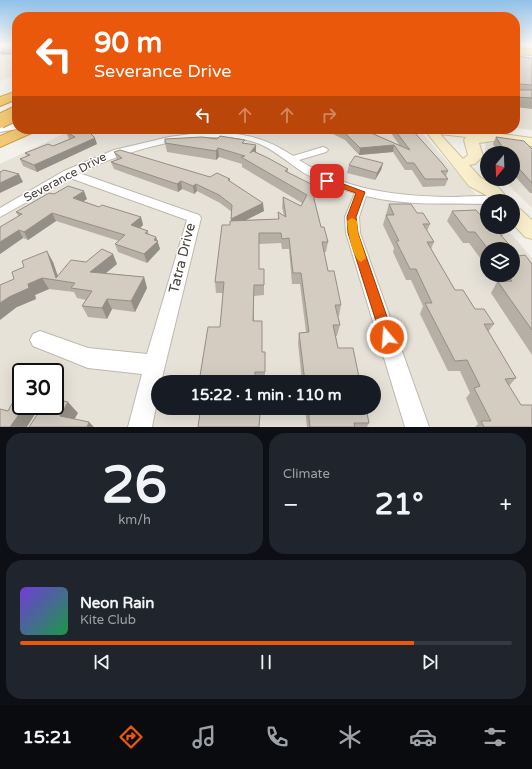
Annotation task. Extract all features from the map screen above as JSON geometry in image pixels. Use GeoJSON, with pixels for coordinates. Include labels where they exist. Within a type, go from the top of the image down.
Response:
{"type":"FeatureCollection","features":[{"type":"Feature","properties":{"kind":"highway"},"geometry":{"type":"LineString","coordinates":[[0,94],[12,90]]}},
{"type":"Feature","properties":{"kind":"highway"},"geometry":{"type":"LineString","coordinates":[[0,102],[12,97]]}},
{"type":"Feature","properties":{"kind":"highway"},"geometry":{"type":"LineString","coordinates":[[0,106],[12,101]]}},
{"type":"Feature","properties":{"kind":"highway"},"geometry":{"type":"LineString","coordinates":[[0,122],[12,116]]}},
{"type":"Feature","properties":{"kind":"highway"},"geometry":{"type":"LineString","coordinates":[[2,134],[12,125]]}},
{"type":"Feature","properties":{"kind":"highway"},"geometry":{"type":"LineString","coordinates":[[2,134],[12,132]]}},
{"type":"Feature","properties":{"kind":"street"},"geometry":{"type":"LineString","coordinates":[[0,122],[12,121]]}},
{"type":"Feature","properties":{"kind":"street"},"geometry":{"type":"LineString","coordinates":[[2,134],[12,129]]}},
{"type":"Feature","properties":{"kind":"street"},"geometry":{"type":"LineString","coordinates":[[520,133],[532,134]]}},
{"type":"Feature","properties":{"kind":"street"},"geometry":{"type":"LineString","coordinates":[[433,134],[475,182],[494,190]]}},
{"type":"Feature","properties":{"kind":"street"},"geometry":{"type":"LineString","coordinates":[[443,134],[470,160],[494,190]]}},
{"type":"Feature","properties":{"kind":"street"},"geometry":{"type":"LineString","coordinates":[[474,134],[532,142]]}},
{"type":"Feature","properties":{"kind":"street","name":"Severance Drive"},"geometry":{"type":"LineString","coordinates":[[0,213],[68,173],[110,153],[142,144],[178,137],[209,135],[237,136],[259,140],[278,149],[327,181],[361,192],[414,200],[494,190]]}},
{"type":"Feature","properties":{"kind":"street"},"geometry":{"type":"LineString","coordinates":[[470,160],[476,156],[471,140],[486,138],[511,139]]}},
{"type":"Feature","properties":{"kind":"street"},"geometry":{"type":"LineString","coordinates":[[292,159],[323,150]]}},
{"type":"Feature","properties":{"kind":"street","name":"Tatra Drive"},"geometry":{"type":"LineString","coordinates":[[68,173],[194,218],[154,365],[140,427]]}},
{"type":"Feature","properties":{"kind":"street"},"geometry":{"type":"LineString","coordinates":[[361,192],[352,217],[353,233],[417,427]]}},
{"type":"Feature","properties":{"kind":"street"},"geometry":{"type":"LineString","coordinates":[[520,220],[532,232]]}},
{"type":"Feature","properties":{"kind":"street"},"geometry":{"type":"LineString","coordinates":[[40,340],[88,358],[154,365]]}},
{"type":"Feature","properties":{"kind":"shaded area"},"geometry":{"type":"Polygon","coordinates":[[[0,64],[12,64],[12,77],[0,81],[0,64]]]}},
{"type":"Feature","properties":{"kind":"shaded area"},"geometry":{"type":"Polygon","coordinates":[[[520,64],[532,64],[532,130],[520,129],[520,64]]]}},
{"type":"Feature","properties":{"kind":"shaded area"},"geometry":{"type":"Polygon","coordinates":[[[63,134],[423,134],[480,199],[480,234],[511,234],[518,242],[480,242],[480,282],[520,282],[520,244],[532,258],[532,427],[0,427],[0,164],[63,134]]]}},
{"type":"Feature","properties":{"kind":"shaded area"},"geometry":{"type":"Polygon","coordinates":[[[486,142],[532,146],[532,208],[520,196],[520,194],[518,194],[509,186],[520,186],[520,146],[486,146],[486,142]]]}},
{"type":"Feature","properties":{"kind":"building"},"geometry":{"type":"Polygon","coordinates":[[[520,64],[532,64],[532,85],[520,84],[520,64]]]}},
{"type":"Feature","properties":{"kind":"building"},"geometry":{"type":"Polygon","coordinates":[[[520,90],[532,90],[532,98],[520,97],[520,90]]]}},
{"type":"Feature","properties":{"kind":"building"},"geometry":{"type":"Polygon","coordinates":[[[70,134],[91,134],[95,138],[34,165],[20,159],[30,155],[25,153],[48,144],[53,146],[75,137],[70,134]]]}},
{"type":"Feature","properties":{"kind":"building"},"geometry":{"type":"Polygon","coordinates":[[[346,134],[373,134],[410,150],[398,134],[416,134],[448,171],[441,171],[448,179],[425,179],[414,163],[407,163],[394,145],[360,148],[346,134]]]}},
{"type":"Feature","properties":{"kind":"building"},"geometry":{"type":"Polygon","coordinates":[[[220,136],[245,140],[242,143],[256,145],[250,153],[253,151],[268,158],[288,169],[285,171],[315,185],[314,199],[321,227],[324,227],[328,242],[322,242],[328,271],[334,271],[341,305],[335,305],[340,325],[333,325],[338,348],[353,348],[359,375],[304,375],[299,333],[309,332],[301,273],[293,273],[289,238],[282,239],[281,233],[259,233],[259,269],[264,269],[264,285],[254,285],[253,321],[262,321],[262,352],[265,352],[265,372],[255,372],[255,375],[200,375],[208,327],[220,327],[224,282],[215,282],[222,225],[230,225],[230,221],[279,219],[278,212],[286,217],[283,197],[301,206],[307,195],[241,157],[245,156],[218,148],[216,151],[165,143],[165,139],[202,137],[217,139],[220,136]]]}},
{"type":"Feature","properties":{"kind":"building"},"geometry":{"type":"Polygon","coordinates":[[[496,137],[524,141],[532,149],[532,183],[520,170],[520,146],[502,146],[496,137]]]}},
{"type":"Feature","properties":{"kind":"building"},"geometry":{"type":"Polygon","coordinates":[[[120,150],[210,177],[217,173],[230,179],[228,180],[263,203],[231,219],[232,205],[219,195],[196,184],[193,186],[181,181],[177,184],[111,162],[122,158],[114,152],[120,150]]]}},
{"type":"Feature","properties":{"kind":"building"},"geometry":{"type":"Polygon","coordinates":[[[355,156],[383,163],[377,173],[349,165],[355,156]]]}},
{"type":"Feature","properties":{"kind":"building"},"geometry":{"type":"Polygon","coordinates":[[[4,170],[19,174],[0,183],[0,172],[4,170]]]}},
{"type":"Feature","properties":{"kind":"building"},"geometry":{"type":"Polygon","coordinates":[[[68,186],[84,191],[73,198],[99,207],[102,205],[141,217],[131,225],[148,231],[145,233],[156,237],[154,240],[158,241],[144,254],[115,244],[125,235],[52,213],[24,232],[19,230],[0,242],[0,227],[22,214],[16,212],[49,193],[54,194],[68,186]]]}},
{"type":"Feature","properties":{"kind":"building"},"geometry":{"type":"Polygon","coordinates":[[[389,204],[411,204],[417,213],[423,213],[430,224],[423,224],[434,242],[427,242],[455,290],[463,290],[475,309],[484,309],[494,324],[484,324],[516,378],[505,379],[521,405],[532,405],[532,427],[484,427],[481,421],[491,421],[474,388],[480,386],[467,360],[455,361],[425,303],[432,303],[416,269],[410,269],[396,241],[399,241],[386,215],[394,215],[389,204]]]}},
{"type":"Feature","properties":{"kind":"building"},"geometry":{"type":"Polygon","coordinates":[[[476,210],[480,215],[480,234],[500,234],[507,242],[483,242],[475,232],[468,232],[452,211],[476,210]]]}},
{"type":"Feature","properties":{"kind":"building"},"geometry":{"type":"Polygon","coordinates":[[[102,249],[113,254],[90,272],[144,277],[131,301],[107,299],[102,308],[82,306],[92,291],[71,288],[75,283],[42,278],[28,284],[29,288],[0,303],[0,285],[14,279],[12,272],[24,267],[22,261],[47,251],[56,278],[71,260],[86,262],[102,249]]]}},
{"type":"Feature","properties":{"kind":"building"},"geometry":{"type":"Polygon","coordinates":[[[525,255],[532,264],[532,330],[498,282],[520,282],[520,256],[525,255]]]}},
{"type":"Feature","properties":{"kind":"building"},"geometry":{"type":"Polygon","coordinates":[[[64,401],[68,402],[64,409],[64,401]]]}},
{"type":"Feature","properties":{"kind":"building"},"geometry":{"type":"Polygon","coordinates":[[[12,404],[12,415],[19,415],[10,427],[0,427],[0,409],[8,411],[12,404]]]}},
{"type":"Feature","properties":{"kind":"building"},"geometry":{"type":"Polygon","coordinates":[[[37,415],[61,415],[89,422],[87,427],[29,427],[37,415]]]}},
{"type":"Feature","properties":{"kind":"building"},"geometry":{"type":"Polygon","coordinates":[[[200,415],[260,415],[259,427],[198,427],[200,415]]]}},
{"type":"Feature","properties":{"kind":"building"},"geometry":{"type":"Polygon","coordinates":[[[309,415],[367,415],[369,423],[354,423],[355,427],[310,427],[309,415]]]}},
{"type":"Feature","properties":{"kind":"tram line"},"geometry":{"type":"LineString","coordinates":[[0,120],[12,116]]}},
{"type":"Feature","properties":{"kind":"slow traffic"},"geometry":{"type":"LineString","coordinates":[[352,221],[353,233],[361,258]]}},
{"type":"Feature","properties":{"kind":"route"},"geometry":{"type":"LineString","coordinates":[[327,181],[361,192],[352,217],[353,233],[387,337]]}}]}
